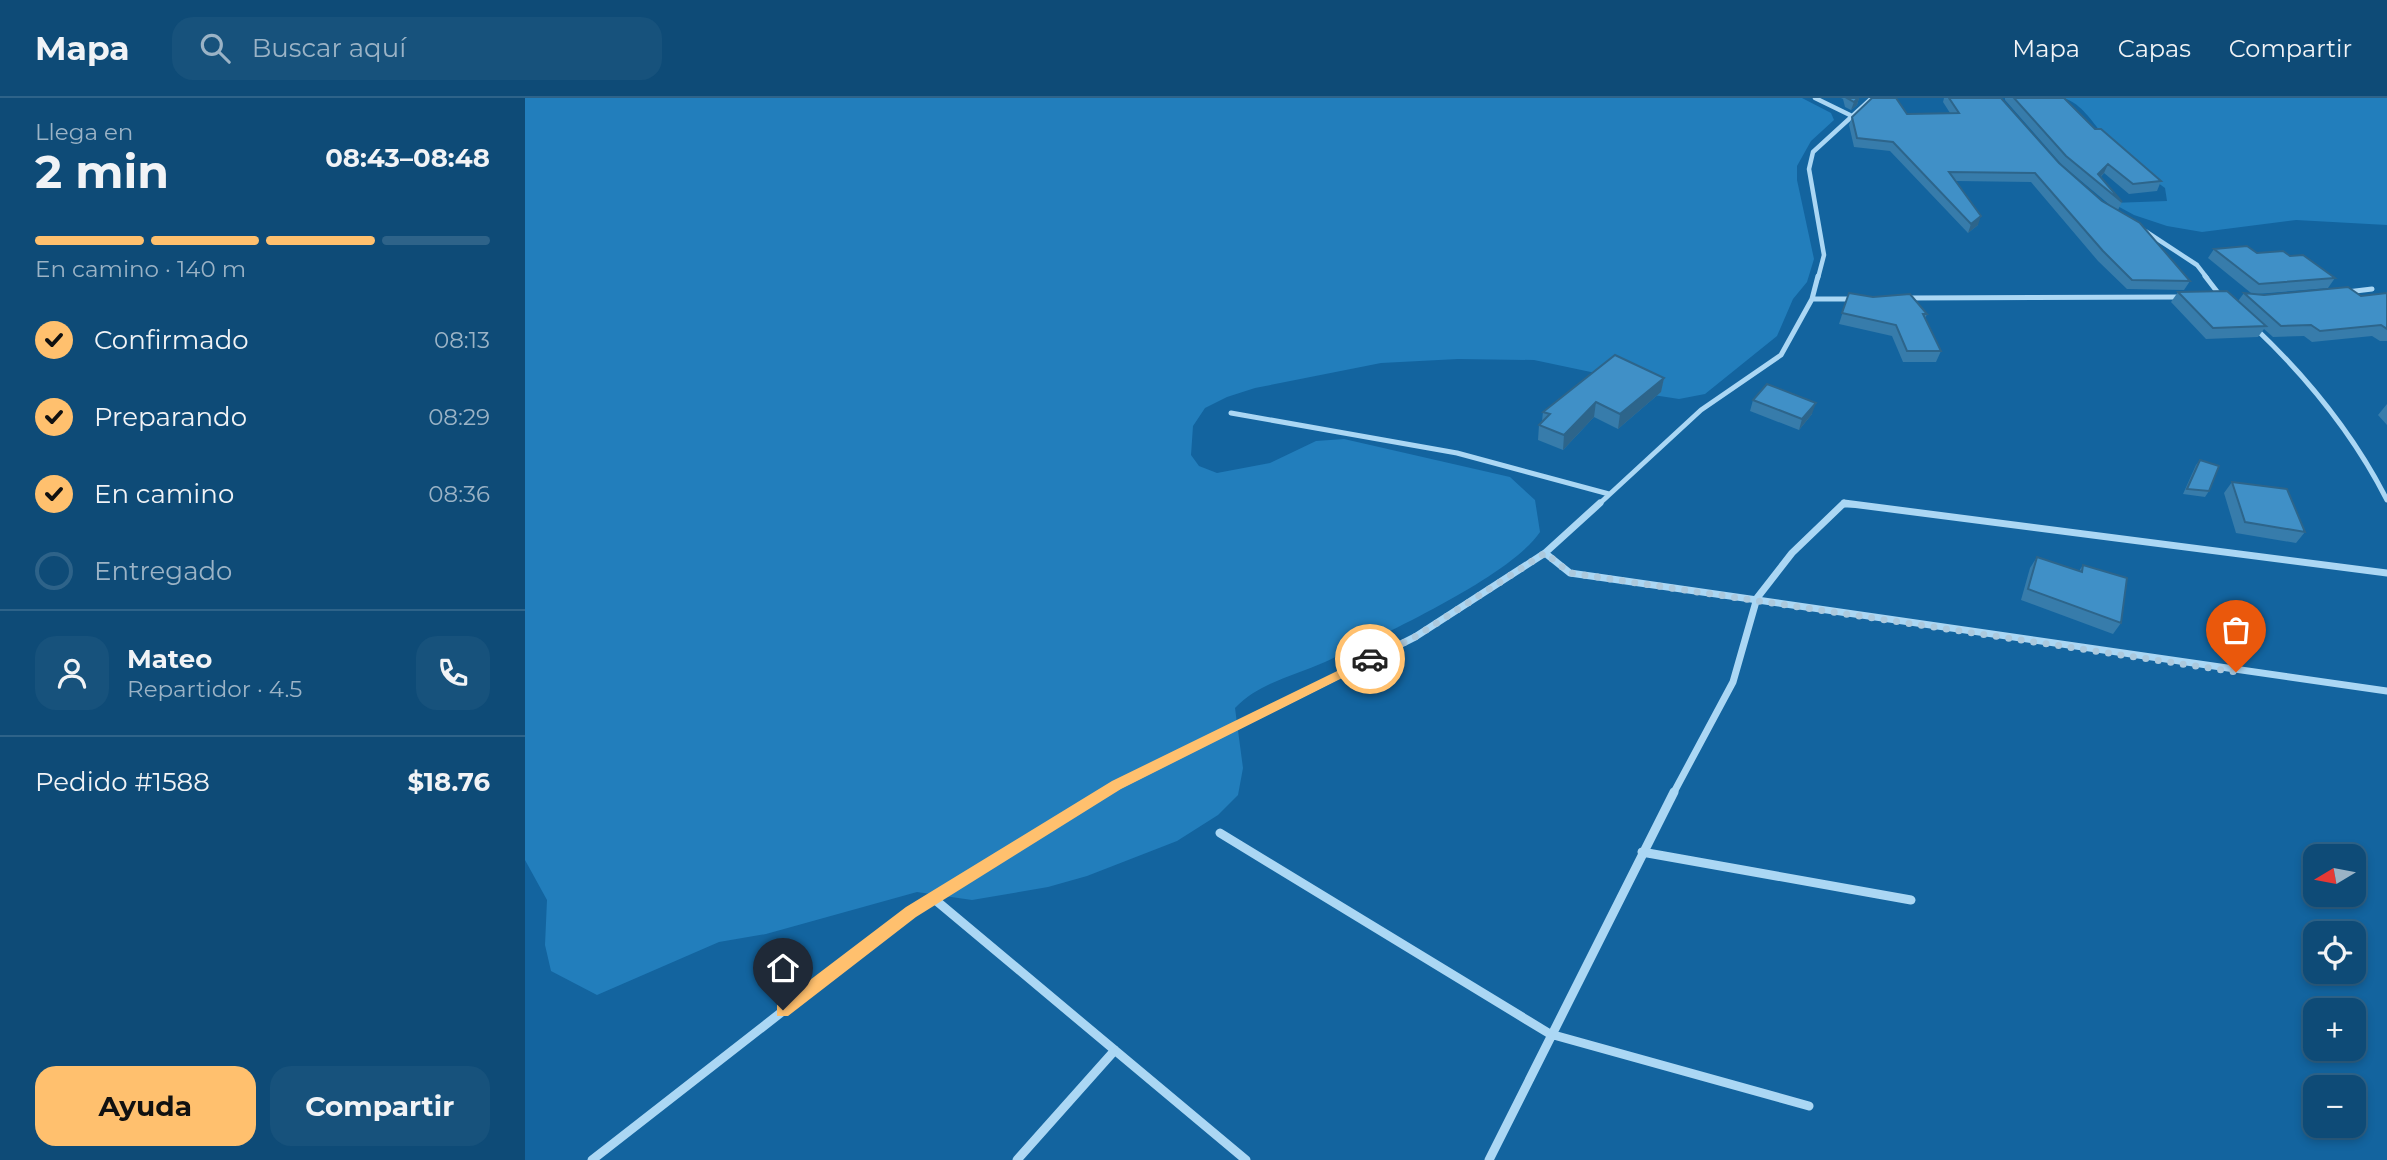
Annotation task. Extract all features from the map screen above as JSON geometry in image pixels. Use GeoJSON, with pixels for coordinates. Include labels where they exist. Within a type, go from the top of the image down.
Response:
{"type":"FeatureCollection","features":[{"type":"Feature","properties":{"kind":"street"},"geometry":{"type":"LineString","coordinates":[[1815,98],[1853,116]]}},
{"type":"Feature","properties":{"kind":"street"},"geometry":{"type":"LineString","coordinates":[[592,1160],[868,945],[933,898],[1116,785],[1415,637],[1545,553],[1701,410],[1781,355],[1811,299],[1824,255],[1809,169],[1813,152],[1872,98]]}},
{"type":"Feature","properties":{"kind":"street"},"geometry":{"type":"LineString","coordinates":[[2133,224],[2197,265],[2231,306]]}},
{"type":"Feature","properties":{"kind":"street"},"geometry":{"type":"LineString","coordinates":[[2333,293],[2372,289]]}},
{"type":"Feature","properties":{"kind":"street"},"geometry":{"type":"LineString","coordinates":[[1893,299],[2194,297]]}},
{"type":"Feature","properties":{"kind":"street"},"geometry":{"type":"LineString","coordinates":[[2208,297],[2233,298]]}},
{"type":"Feature","properties":{"kind":"street"},"geometry":{"type":"LineString","coordinates":[[1811,299],[1866,299]]}},
{"type":"Feature","properties":{"kind":"street"},"geometry":{"type":"LineString","coordinates":[[2250,323],[2306,378],[2365,454],[2387,499]]}},
{"type":"Feature","properties":{"kind":"street"},"geometry":{"type":"LineString","coordinates":[[1231,413],[1457,453],[1609,494]]}},
{"type":"Feature","properties":{"kind":"street"},"geometry":{"type":"LineString","coordinates":[[1489,1160],[1642,852],[1733,682],[1757,598],[1792,553],[1844,503],[2387,573]]}},
{"type":"Feature","properties":{"kind":"street"},"geometry":{"type":"LineString","coordinates":[[1545,553],[1570,573],[1757,598],[2186,665],[2387,691]]}},
{"type":"Feature","properties":{"kind":"street"},"geometry":{"type":"LineString","coordinates":[[1220,833],[1551,1034],[1809,1106]]}},
{"type":"Feature","properties":{"kind":"street"},"geometry":{"type":"LineString","coordinates":[[1642,852],[1911,900]]}},
{"type":"Feature","properties":{"kind":"street"},"geometry":{"type":"LineString","coordinates":[[933,898],[1246,1160]]}},
{"type":"Feature","properties":{"kind":"street"},"geometry":{"type":"LineString","coordinates":[[1017,1160],[1115,1050]]}},
{"type":"Feature","properties":{"kind":"shaded area"},"geometry":{"type":"Polygon","coordinates":[[[525,98],[1802,98],[1831,113],[1834,120],[1811,141],[1797,166],[1797,180],[1814,259],[1807,282],[1793,299],[1777,336],[1705,394],[1679,399],[1653,395],[1605,375],[1534,360],[1458,359],[1381,363],[1255,388],[1205,408],[1193,426],[1191,455],[1199,466],[1217,473],[1270,463],[1316,441],[1344,439],[1510,477],[1535,500],[1540,532],[1501,568],[1473,586],[1377,637],[1266,686],[1244,699],[1235,708],[1243,768],[1238,795],[1218,815],[1177,841],[1087,876],[1048,887],[972,900],[917,892],[766,934],[719,942],[597,995],[551,971],[545,945],[547,900],[525,860],[525,98]]]}},
{"type":"Feature","properties":{"kind":"shaded area"},"geometry":{"type":"Polygon","coordinates":[[[2064,98],[2387,98],[2387,225],[2296,220],[2202,232],[2167,226],[2134,215],[2112,203],[2167,201],[2165,188],[2118,149],[2081,109],[2064,98]]]}},
{"type":"Feature","properties":{"kind":"building"},"geometry":{"type":"Polygon","coordinates":[[[1872,98],[1896,98],[1907,114],[1959,113],[1949,98],[2001,98],[2059,163],[2102,201],[2140,223],[2190,281],[2132,280],[2035,173],[1949,172],[1981,216],[1971,224],[1893,142],[1857,138],[1852,117],[1872,98]]]}},
{"type":"Feature","properties":{"kind":"building"},"geometry":{"type":"Polygon","coordinates":[[[2014,98],[2064,98],[2095,129],[2101,129],[2161,181],[2133,184],[2108,164],[2098,174],[2122,202],[2066,156],[2014,98]]]}},
{"type":"Feature","properties":{"kind":"building"},"geometry":{"type":"Polygon","coordinates":[[[2247,246],[2257,253],[2283,251],[2290,256],[2303,255],[2335,278],[2259,284],[2214,249],[2247,246]]]}},
{"type":"Feature","properties":{"kind":"building"},"geometry":{"type":"Polygon","coordinates":[[[2348,287],[2361,296],[2387,293],[2387,329],[2381,325],[2320,331],[2311,325],[2281,326],[2244,293],[2264,295],[2348,287]]]}},
{"type":"Feature","properties":{"kind":"building"},"geometry":{"type":"Polygon","coordinates":[[[2227,291],[2266,326],[2213,328],[2178,292],[2227,291]]]}},
{"type":"Feature","properties":{"kind":"building"},"geometry":{"type":"Polygon","coordinates":[[[1849,293],[1873,297],[1910,294],[1927,314],[1923,314],[1941,351],[1907,351],[1896,325],[1842,313],[1849,293]]]}},
{"type":"Feature","properties":{"kind":"building"},"geometry":{"type":"Polygon","coordinates":[[[1615,355],[1664,378],[1620,414],[1596,402],[1564,435],[1539,425],[1550,414],[1543,412],[1615,355]]]}},
{"type":"Feature","properties":{"kind":"building"},"geometry":{"type":"Polygon","coordinates":[[[1767,384],[1816,403],[1802,419],[1753,400],[1767,384]]]}},
{"type":"Feature","properties":{"kind":"building"},"geometry":{"type":"Polygon","coordinates":[[[2200,460],[2219,466],[2209,491],[2187,489],[2200,460]]]}},
{"type":"Feature","properties":{"kind":"building"},"geometry":{"type":"Polygon","coordinates":[[[2232,482],[2287,489],[2305,532],[2245,522],[2232,482]]]}},
{"type":"Feature","properties":{"kind":"building"},"geometry":{"type":"Polygon","coordinates":[[[2037,557],[2082,572],[2083,565],[2127,578],[2121,623],[2028,589],[2037,557]]]}},
{"type":"Feature","properties":{"kind":"way so far"},"geometry":{"type":"LineString","coordinates":[[1370,659],[1415,637],[1545,553],[1570,573],[1757,598],[2236,672]]}},
{"type":"Feature","properties":{"kind":"route"},"geometry":{"type":"LineString","coordinates":[[783,1010],[911,912],[1116,785],[1370,659]]}}]}
